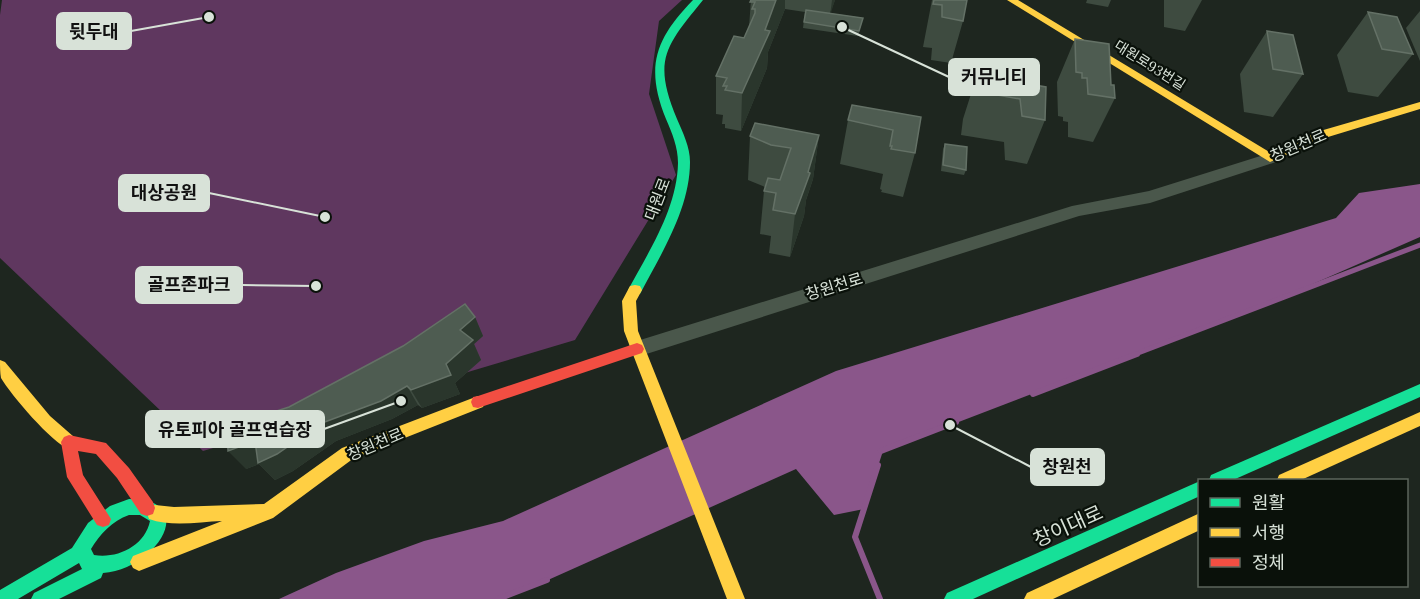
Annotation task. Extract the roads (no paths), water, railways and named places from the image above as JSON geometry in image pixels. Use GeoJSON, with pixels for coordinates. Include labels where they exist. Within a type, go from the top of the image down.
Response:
{"type":"FeatureCollection","features":[{"type":"Feature","properties":{"kind":"street","name":"대원로"},"geometry":{"type":"LineString","coordinates":[[698,0],[668,32],[659,57],[658,77],[663,97],[683,146],[684,171],[678,197],[629,301],[631,331],[637,349],[736,598]]}},
{"type":"Feature","properties":{"kind":"street","name":"대원로93번길"},"geometry":{"type":"LineString","coordinates":[[1012,0],[1270,158]]}},
{"type":"Feature","properties":{"kind":"street","name":"창원천로"},"geometry":{"type":"LineString","coordinates":[[132,564],[267,512],[348,453],[499,394],[1078,210],[1150,197],[1270,158],[1324,134],[1420,105]]}},
{"type":"Feature","properties":{"kind":"street"},"geometry":{"type":"LineString","coordinates":[[0,366],[45,421],[69,441],[100,448],[123,473],[151,511],[159,522],[153,544],[132,564],[118,571],[95,572],[87,567],[83,559],[83,550],[90,534],[103,519],[126,508],[151,511],[174,515],[267,512]]}},
{"type":"Feature","properties":{"kind":"street"},"geometry":{"type":"LineString","coordinates":[[1219,479],[1420,390]]}},
{"type":"Feature","properties":{"kind":"street"},"geometry":{"type":"LineString","coordinates":[[1287,479],[1420,418]]}},
{"type":"Feature","properties":{"kind":"street"},"geometry":{"type":"LineString","coordinates":[[69,441],[75,477],[103,519]]}},
{"type":"Feature","properties":{"kind":"street","name":"창이대로"},"geometry":{"type":"LineString","coordinates":[[953,599],[1198,489]]}},
{"type":"Feature","properties":{"kind":"street"},"geometry":{"type":"LineString","coordinates":[[1033,599],[1198,522]]}},
{"type":"Feature","properties":{"kind":"street"},"geometry":{"type":"LineString","coordinates":[[1,599],[83,550]]}},
{"type":"Feature","properties":{"kind":"street"},"geometry":{"type":"LineString","coordinates":[[40,599],[95,572]]}},
{"type":"Feature","properties":{"kind":"waterway"},"geometry":{"type":"LineString","coordinates":[[1133,355],[1420,245]]}},
{"type":"Feature","properties":{"kind":"waterway"},"geometry":{"type":"LineString","coordinates":[[1033,394],[1137,354]]}},
{"type":"Feature","properties":{"kind":"waterway"},"geometry":{"type":"LineString","coordinates":[[881,451],[956,422]]}},
{"type":"Feature","properties":{"kind":"waterway"},"geometry":{"type":"LineString","coordinates":[[878,465],[855,537],[880,599]]}},
{"type":"Feature","properties":{"kind":"waterway"},"geometry":{"type":"LineString","coordinates":[[498,599],[547,580]]}},
{"type":"Feature","properties":{"kind":"place","name":"뒷두대"},"geometry":{"type":"Point","coordinates":[209,17]}},
{"type":"Feature","properties":{"kind":"place","name":"커뮤니티"},"geometry":{"type":"Point","coordinates":[842,27]}},
{"type":"Feature","properties":{"kind":"place","name":"대상공원"},"geometry":{"type":"Point","coordinates":[325,217]}},
{"type":"Feature","properties":{"kind":"place","name":"골프존파크"},"geometry":{"type":"Point","coordinates":[316,286]}},
{"type":"Feature","properties":{"kind":"place","name":"유토피아 골프연습장"},"geometry":{"type":"Point","coordinates":[401,401]}},
{"type":"Feature","properties":{"kind":"place","name":"창원천"},"geometry":{"type":"Point","coordinates":[950,425]}}]}
